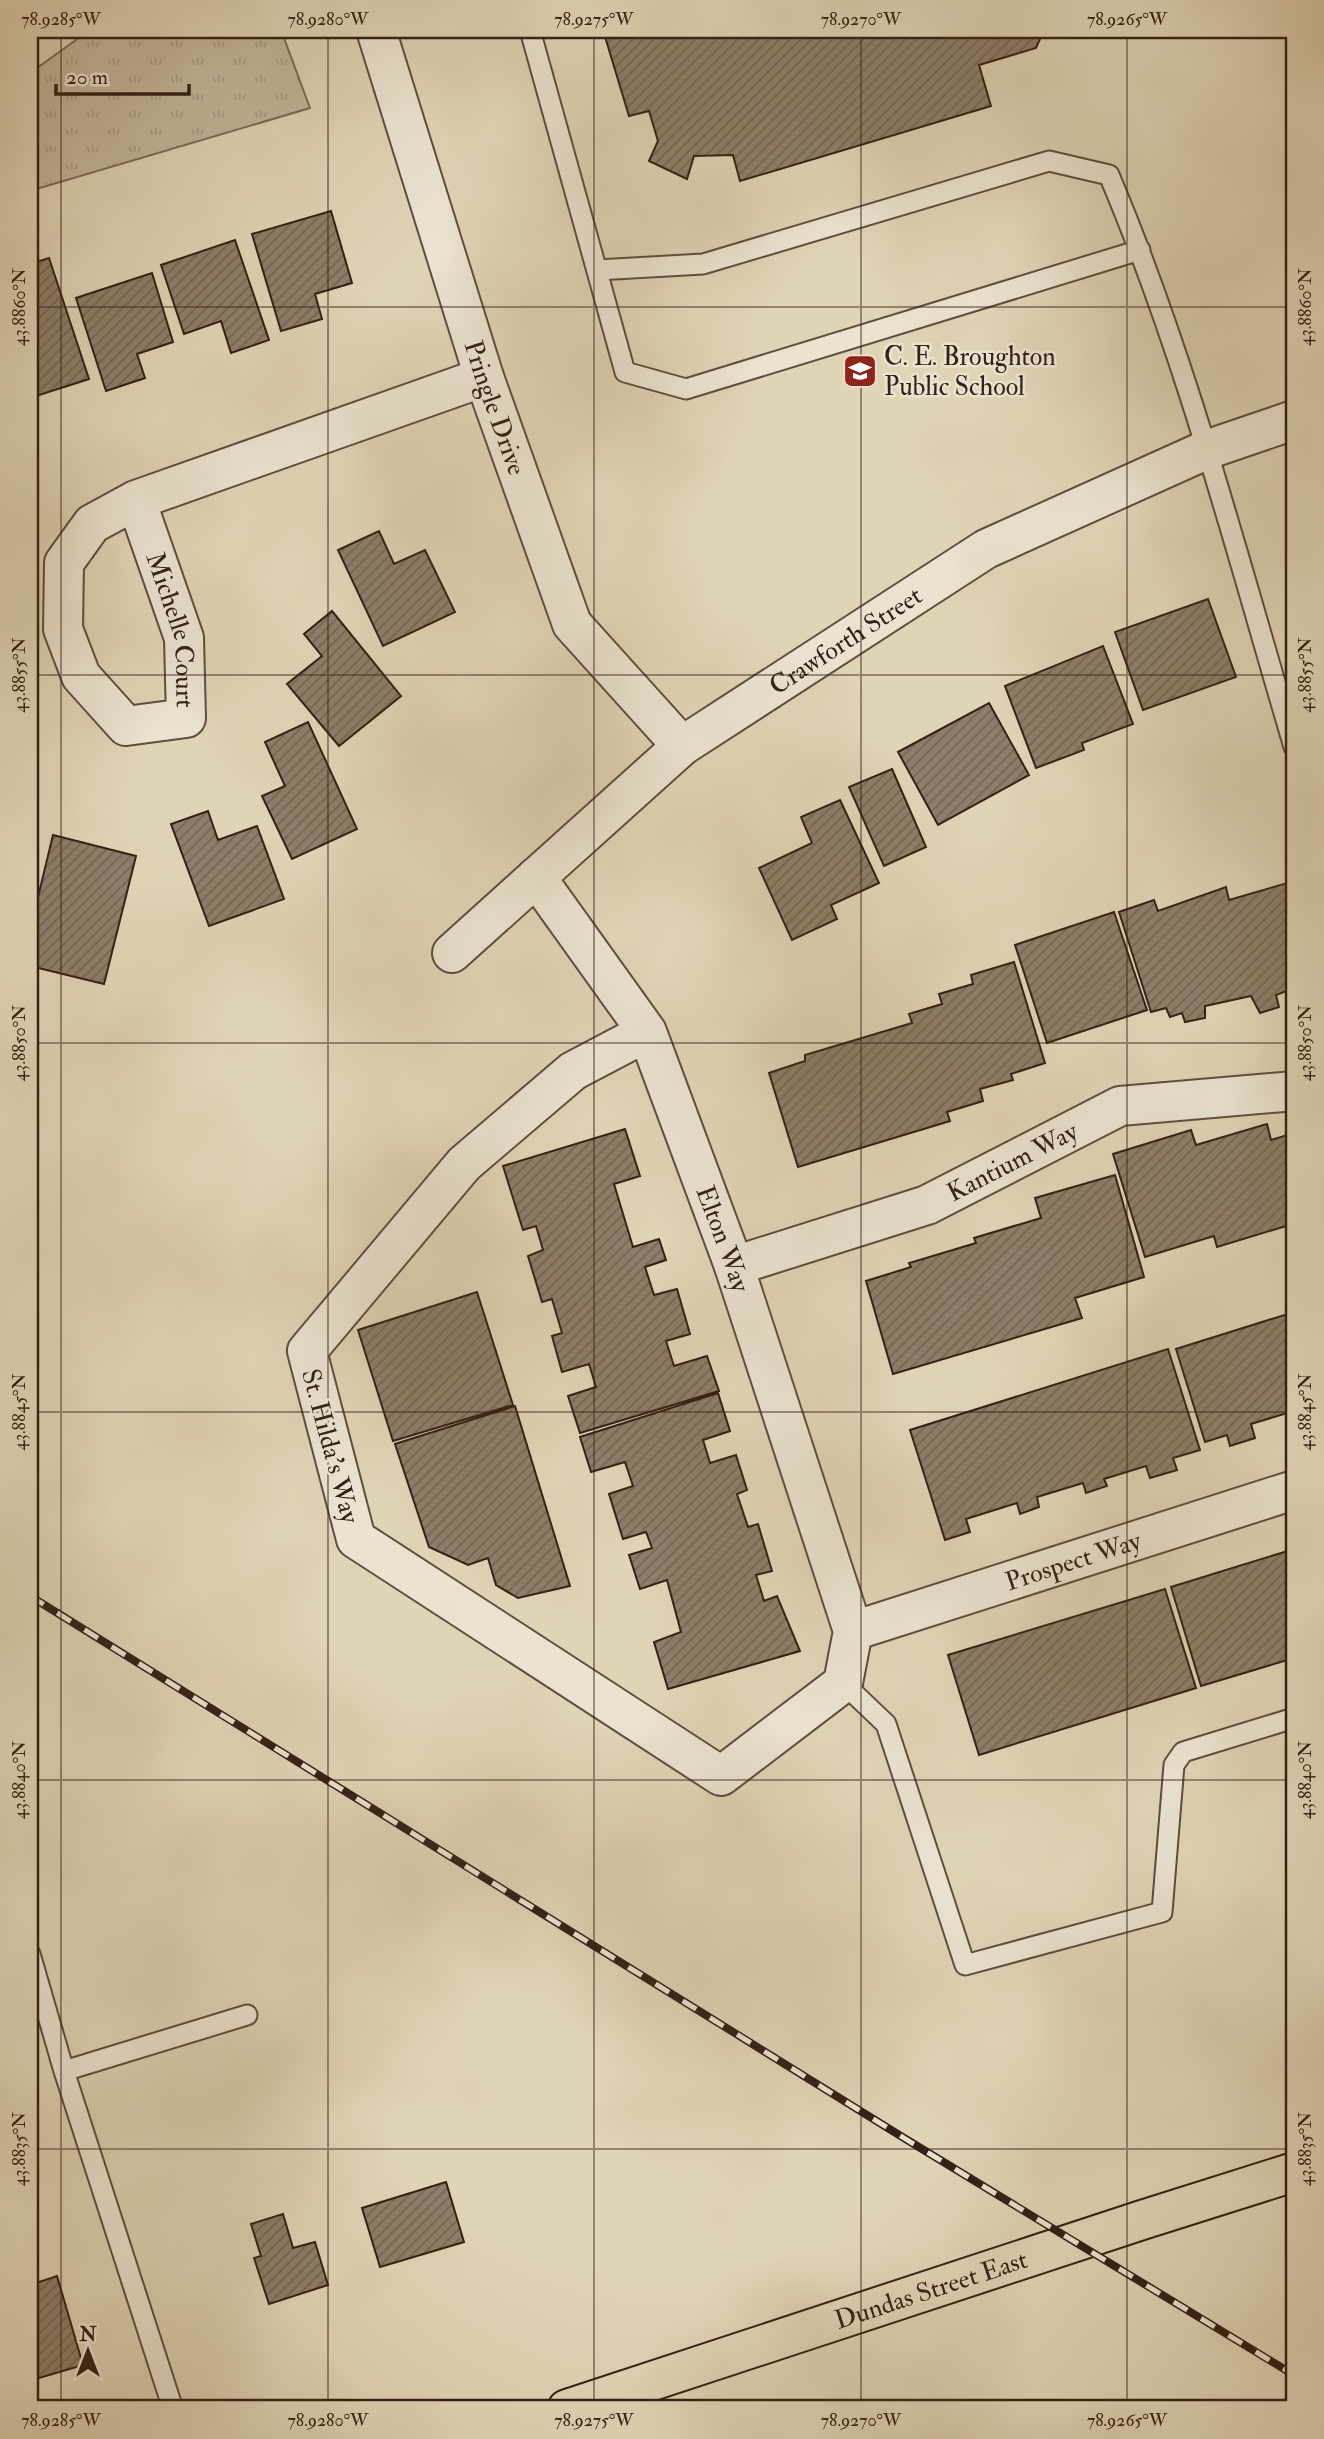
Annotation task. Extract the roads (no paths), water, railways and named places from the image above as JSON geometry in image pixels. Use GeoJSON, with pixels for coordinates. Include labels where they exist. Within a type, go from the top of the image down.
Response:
{"type":"FeatureCollection","features":[{"type":"Feature","properties":{"kind":"main road","name":"Dundas Street East"},"geometry":{"type":"LineString","coordinates":[[567,2409],[1294,2172]]}},
{"type":"Feature","properties":{"kind":"street","name":"Pringle Drive"},"geometry":{"type":"LineString","coordinates":[[376,30],[484,377],[572,624],[682,746]]}},
{"type":"Feature","properties":{"kind":"street","name":"Michelle Court"},"geometry":{"type":"LineString","coordinates":[[136,500],[184,638],[186,718],[127,726],[81,676],[62,629],[64,563],[92,524],[136,500],[484,377]]}},
{"type":"Feature","properties":{"kind":"street","name":"Crawforth Street"},"geometry":{"type":"LineString","coordinates":[[452,953],[682,746],[986,549],[1206,450],[1294,420]]}},
{"type":"Feature","properties":{"kind":"street","name":"Elton Way"},"geometry":{"type":"LineString","coordinates":[[536,877],[647,1032],[734,1266],[853,1631]]}},
{"type":"Feature","properties":{"kind":"street","name":"St. Hilda's Way"},"geometry":{"type":"LineString","coordinates":[[647,1032],[573,1071],[464,1164],[307,1352],[356,1539],[721,1776],[843,1683]]}},
{"type":"Feature","properties":{"kind":"street","name":"Kantium Way"},"geometry":{"type":"LineString","coordinates":[[734,1266],[927,1205],[1120,1106],[1294,1091]]}},
{"type":"Feature","properties":{"kind":"street","name":"Prospect Way"},"geometry":{"type":"LineString","coordinates":[[853,1631],[1294,1490]]}},
{"type":"Feature","properties":{"kind":"street"},"geometry":{"type":"LineString","coordinates":[[843,1683],[853,1631]]}},
{"type":"Feature","properties":{"kind":"lane"},"geometry":{"type":"LineString","coordinates":[[530,30],[625,372],[686,389],[1140,250]]}},
{"type":"Feature","properties":{"kind":"lane"},"geometry":{"type":"LineString","coordinates":[[597,270],[703,264],[1049,161],[1109,175],[1140,250],[1206,450],[1294,747]]}},
{"type":"Feature","properties":{"kind":"lane"},"geometry":{"type":"LineString","coordinates":[[843,1683],[887,1724],[965,1965],[1161,1912],[1174,1765],[1183,1752],[1294,1718]]}},
{"type":"Feature","properties":{"kind":"lane"},"geometry":{"type":"LineString","coordinates":[[30,1954],[64,2071],[173,2409]]}},
{"type":"Feature","properties":{"kind":"lane"},"geometry":{"type":"LineString","coordinates":[[64,2071],[247,2015]]}},
{"type":"Feature","properties":{"kind":"railway"},"geometry":{"type":"LineString","coordinates":[[30,1596],[904,2138],[1294,2375]]}},
{"type":"Feature","properties":{"kind":"place","name":"C. E. Broughton Public School"},"geometry":{"type":"Point","coordinates":[860,371]}}]}
